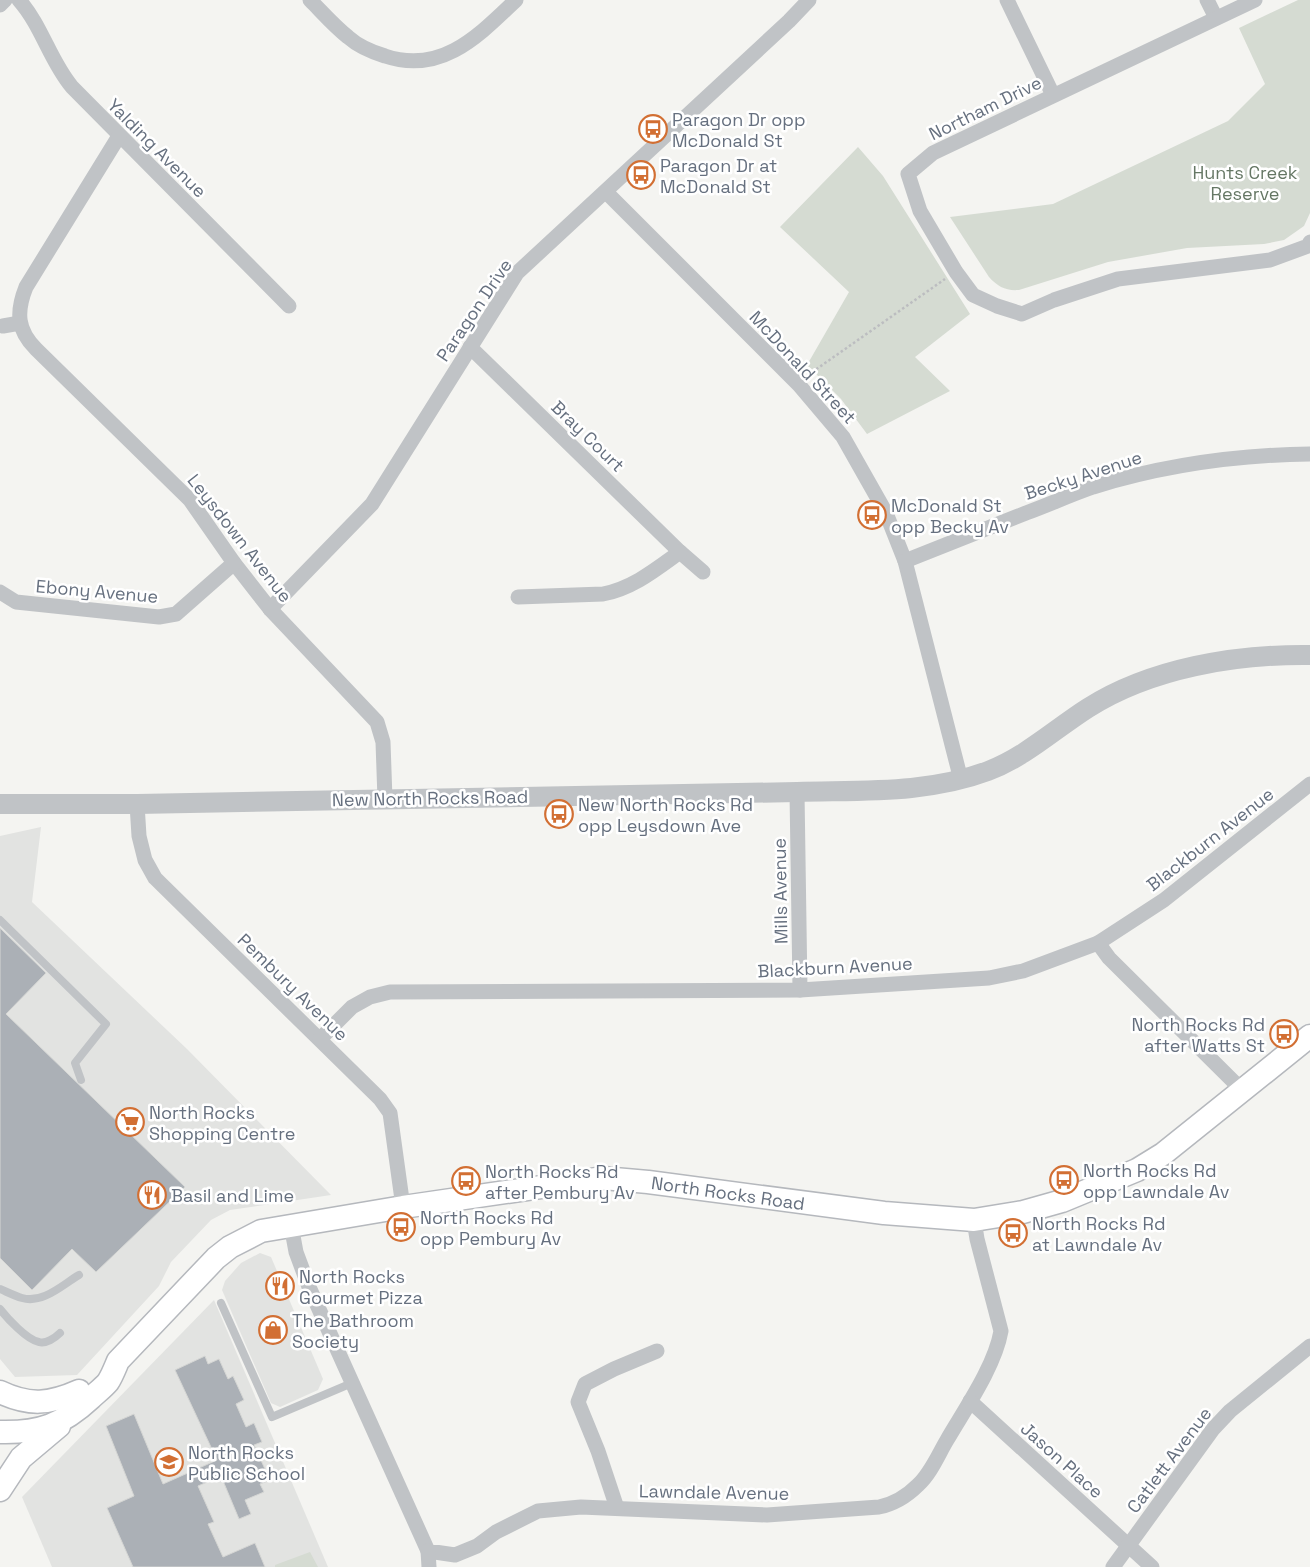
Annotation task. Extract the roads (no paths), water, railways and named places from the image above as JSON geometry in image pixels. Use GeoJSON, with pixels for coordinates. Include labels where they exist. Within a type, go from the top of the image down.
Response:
{"type":"FeatureCollection","features":[{"type":"Feature","properties":{"kind":"main road","name":"North Rocks Road"},"geometry":{"type":"LineString","coordinates":[[0,1431],[19,1432],[34,1430],[65,1420],[108,1381],[118,1361],[216,1258],[230,1247],[261,1231],[403,1207],[603,1178],[648,1182],[884,1213],[974,1220],[1023,1212],[1062,1201],[1137,1170],[1163,1154],[1310,1036]]}},
{"type":"Feature","properties":{"kind":"main road","name":"North Rocks Road"},"geometry":{"type":"LineString","coordinates":[[0,1431],[16,1420],[60,1405],[79,1391],[101,1368],[118,1361]]}},
{"type":"Feature","properties":{"kind":"main road"},"geometry":{"type":"LineString","coordinates":[[0,1392],[22,1400],[45,1402],[79,1391]]}},
{"type":"Feature","properties":{"kind":"main road"},"geometry":{"type":"LineString","coordinates":[[0,1490],[21,1458],[54,1432],[65,1420]]}},
{"type":"Feature","properties":{"kind":"street"},"geometry":{"type":"LineString","coordinates":[[0,5],[5,0]]}},
{"type":"Feature","properties":{"kind":"street","name":"Yalding Avenue"},"geometry":{"type":"LineString","coordinates":[[19,0],[28,10],[63,76],[119,136],[289,306]]}},
{"type":"Feature","properties":{"kind":"street"},"geometry":{"type":"LineString","coordinates":[[310,0],[348,38],[367,49],[396,60],[414,62],[431,60],[469,43],[516,0]]}},
{"type":"Feature","properties":{"kind":"street","name":"Paragon Drive"},"geometry":{"type":"LineString","coordinates":[[270,609],[372,504],[517,274],[789,21],[809,0]]}},
{"type":"Feature","properties":{"kind":"street"},"geometry":{"type":"LineString","coordinates":[[1007,0],[1053,95]]}},
{"type":"Feature","properties":{"kind":"street"},"geometry":{"type":"LineString","coordinates":[[1207,0],[1216,18]]}},
{"type":"Feature","properties":{"kind":"street","name":"Northam Drive"},"geometry":{"type":"LineString","coordinates":[[1255,0],[933,153],[908,174],[920,211],[956,272],[973,295],[997,306],[1022,314],[1054,300],[1118,279],[1270,260],[1308,246],[1310,242]]}},
{"type":"Feature","properties":{"kind":"street"},"geometry":{"type":"LineString","coordinates":[[3,326],[20,323],[20,309],[26,287],[119,136]]}},
{"type":"Feature","properties":{"kind":"street","name":"McDonald Street"},"geometry":{"type":"LineString","coordinates":[[606,192],[799,385],[843,436],[886,513],[905,561],[961,780]]}},
{"type":"Feature","properties":{"kind":"street","name":"Leysdown Avenue"},"geometry":{"type":"LineString","coordinates":[[20,323],[22,332],[28,341],[190,500],[234,563],[270,609],[377,722],[384,742],[385,799]]}},
{"type":"Feature","properties":{"kind":"street","name":"Bray Court"},"geometry":{"type":"LineString","coordinates":[[470,347],[680,552],[703,572]]}},
{"type":"Feature","properties":{"kind":"street","name":"Becky Avenue"},"geometry":{"type":"LineString","coordinates":[[905,561],[1078,493],[1117,480],[1178,466],[1217,460],[1256,455],[1310,454]]}},
{"type":"Feature","properties":{"kind":"street"},"geometry":{"type":"LineString","coordinates":[[518,598],[614,592],[643,579],[680,552]]}},
{"type":"Feature","properties":{"kind":"street","name":"Ebony Avenue"},"geometry":{"type":"LineString","coordinates":[[0,592],[16,602],[159,617],[176,614],[234,563]]}},
{"type":"Feature","properties":{"kind":"street","name":"New North Rocks Road"},"geometry":{"type":"LineString","coordinates":[[0,804],[137,804],[797,792],[904,789],[934,786],[961,780],[991,770],[1040,743],[1090,707],[1148,680],[1201,665],[1278,654],[1310,655]]}},
{"type":"Feature","properties":{"kind":"street","name":"Blackburn Avenue"},"geometry":{"type":"LineString","coordinates":[[320,1039],[352,1007],[370,997],[390,992],[800,990],[989,978],[1023,971],[1098,943],[1164,900],[1310,784]]}},
{"type":"Feature","properties":{"kind":"street","name":"Mills Avenue"},"geometry":{"type":"LineString","coordinates":[[797,792],[800,990]]}},
{"type":"Feature","properties":{"kind":"street","name":"Pembury Avenue"},"geometry":{"type":"LineString","coordinates":[[137,804],[139,836],[145,860],[155,878],[320,1039],[380,1099],[390,1113],[403,1207]]}},
{"type":"Feature","properties":{"kind":"street"},"geometry":{"type":"LineString","coordinates":[[1098,943],[1109,958],[1242,1090]]}},
{"type":"Feature","properties":{"kind":"street","name":"Lawndale Avenue"},"geometry":{"type":"LineString","coordinates":[[428,1551],[462,1559],[496,1532],[538,1511],[581,1507],[766,1515],[886,1506],[900,1499],[922,1481],[970,1402],[1000,1342],[1001,1331],[977,1239],[974,1220]]}},
{"type":"Feature","properties":{"kind":"street"},"geometry":{"type":"LineString","coordinates":[[291,1225],[296,1252],[309,1287],[428,1551],[429,1567]]}},
{"type":"Feature","properties":{"kind":"street","name":"Catlett Avenue"},"geometry":{"type":"LineString","coordinates":[[1113,1567],[1212,1429],[1230,1411],[1310,1346]]}},
{"type":"Feature","properties":{"kind":"street"},"geometry":{"type":"LineString","coordinates":[[617,1508],[598,1451],[578,1402],[585,1384],[657,1351]]}},
{"type":"Feature","properties":{"kind":"street","name":"Jason Place"},"geometry":{"type":"LineString","coordinates":[[970,1402],[1152,1567]]}},
{"type":"Feature","properties":{"kind":"lane"},"geometry":{"type":"LineString","coordinates":[[0,920],[106,1024],[75,1063],[82,1080]]}},
{"type":"Feature","properties":{"kind":"lane"},"geometry":{"type":"LineString","coordinates":[[0,1289],[31,1300],[52,1293],[79,1274]]}},
{"type":"Feature","properties":{"kind":"lane"},"geometry":{"type":"LineString","coordinates":[[221,1303],[272,1417],[352,1383]]}},
{"type":"Feature","properties":{"kind":"lane"},"geometry":{"type":"LineString","coordinates":[[0,1309],[19,1330],[38,1342],[50,1340],[60,1333]]}},
{"type":"Feature","properties":{"kind":"place","name":"Paragon Dr opp McDonald St"},"geometry":{"type":"Point","coordinates":[653,129]}},
{"type":"Feature","properties":{"kind":"place","name":"Paragon Dr at McDonald St"},"geometry":{"type":"Point","coordinates":[641,175]}},
{"type":"Feature","properties":{"kind":"place","name":"McDonald St opp Becky Av"},"geometry":{"type":"Point","coordinates":[872,515]}},
{"type":"Feature","properties":{"kind":"place","name":"New North Rocks Rd opp Leysdown Ave"},"geometry":{"type":"Point","coordinates":[559,814]}},
{"type":"Feature","properties":{"kind":"place","name":"North Rocks Rd after Watts St"},"geometry":{"type":"Point","coordinates":[1284,1034]}},
{"type":"Feature","properties":{"kind":"place","name":"North Rocks Shopping Centre"},"geometry":{"type":"Point","coordinates":[130,1122]}},
{"type":"Feature","properties":{"kind":"place","name":"North Rocks Rd opp Lawndale Av"},"geometry":{"type":"Point","coordinates":[1064,1180]}},
{"type":"Feature","properties":{"kind":"place","name":"North Rocks Rd after Pembury Av"},"geometry":{"type":"Point","coordinates":[466,1181]}},
{"type":"Feature","properties":{"kind":"place","name":"Basil and Lime"},"geometry":{"type":"Point","coordinates":[152,1195]}},
{"type":"Feature","properties":{"kind":"place","name":"North Rocks Rd opp Pembury Av"},"geometry":{"type":"Point","coordinates":[401,1227]}},
{"type":"Feature","properties":{"kind":"place","name":"North Rocks Rd at Lawndale Av"},"geometry":{"type":"Point","coordinates":[1013,1233]}},
{"type":"Feature","properties":{"kind":"place","name":"North Rocks Gourmet Pizza"},"geometry":{"type":"Point","coordinates":[280,1286]}},
{"type":"Feature","properties":{"kind":"place","name":"The Bathroom Society"},"geometry":{"type":"Point","coordinates":[273,1330]}},
{"type":"Feature","properties":{"kind":"place","name":"North Rocks Public School"},"geometry":{"type":"Point","coordinates":[169,1462]}},
{"type":"Feature","properties":{"kind":"park label","name":"Hunts Creek Reserve"},"geometry":{"type":"Point","coordinates":[1245,182]}}]}
